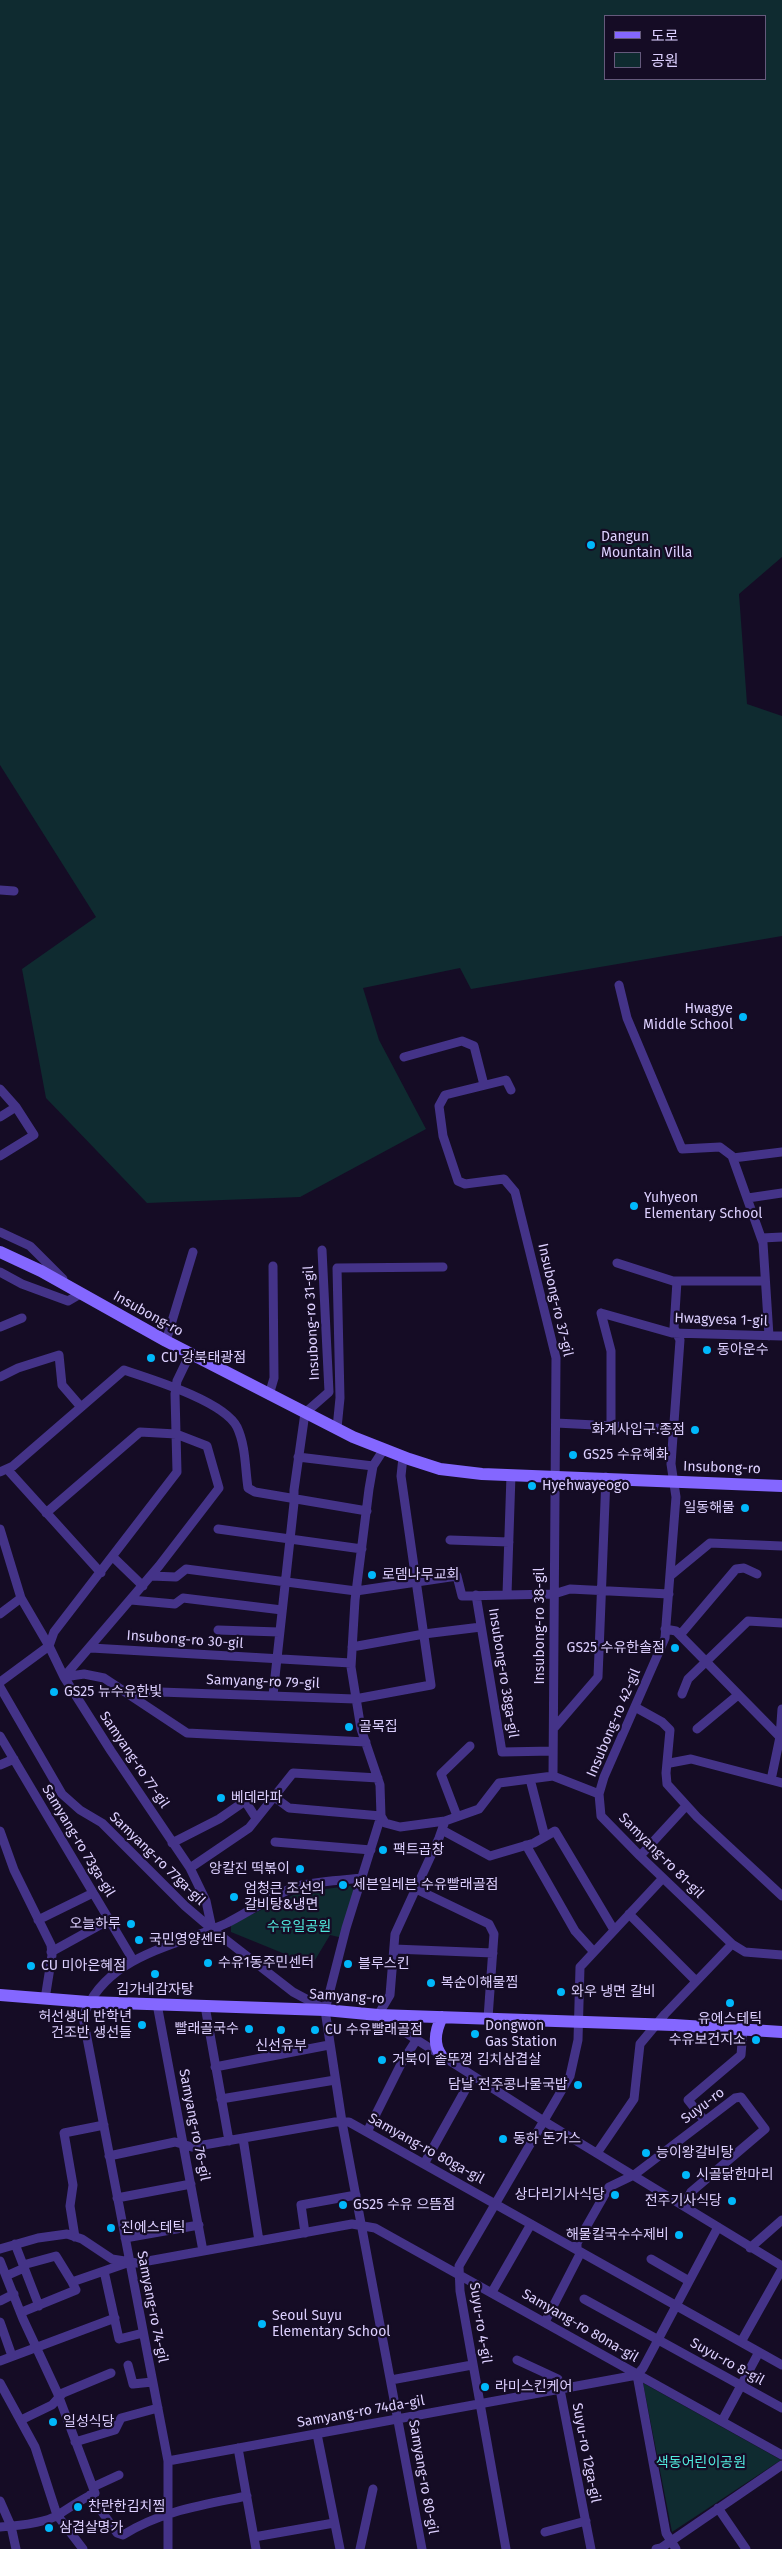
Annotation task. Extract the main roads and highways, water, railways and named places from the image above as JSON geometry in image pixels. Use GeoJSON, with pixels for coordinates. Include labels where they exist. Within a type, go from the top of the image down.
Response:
{"type":"FeatureCollection","features":[{"type":"Feature","properties":{"kind":"main road","name":"Insubong-ro"},"geometry":{"type":"LineString","coordinates":[[0,1252],[41,1271],[190,1354],[353,1437],[403,1457],[440,1469],[782,1486]]}},
{"type":"Feature","properties":{"kind":"main road","name":"Samyang-ro"},"geometry":{"type":"LineString","coordinates":[[0,1995],[88,2002],[325,2010],[378,2015],[656,2025],[782,2032]]}},
{"type":"Feature","properties":{"kind":"main road"},"geometry":{"type":"LineString","coordinates":[[441,2055],[437,2050],[436,2037],[442,2017]]}},
{"type":"Feature","properties":{"kind":"place","name":"Dangun Mountain Villa"},"geometry":{"type":"Point","coordinates":[591,545]}},
{"type":"Feature","properties":{"kind":"place","name":"Hwagye Middle School"},"geometry":{"type":"Point","coordinates":[743,1017]}},
{"type":"Feature","properties":{"kind":"place","name":"Yuhyeon Elementary School"},"geometry":{"type":"Point","coordinates":[634,1206]}},
{"type":"Feature","properties":{"kind":"place","name":"동아운수"},"geometry":{"type":"Point","coordinates":[707,1350]}},
{"type":"Feature","properties":{"kind":"place","name":"CU 강북태광점"},"geometry":{"type":"Point","coordinates":[151,1358]}},
{"type":"Feature","properties":{"kind":"place","name":"화계사입구.종점"},"geometry":{"type":"Point","coordinates":[695,1430]}},
{"type":"Feature","properties":{"kind":"place","name":"GS25 수유혜화"},"geometry":{"type":"Point","coordinates":[573,1455]}},
{"type":"Feature","properties":{"kind":"place","name":"Hyehwayeogo"},"geometry":{"type":"Point","coordinates":[532,1486]}},
{"type":"Feature","properties":{"kind":"place","name":"일동해물"},"geometry":{"type":"Point","coordinates":[745,1508]}},
{"type":"Feature","properties":{"kind":"place","name":"로뎀나무교회"},"geometry":{"type":"Point","coordinates":[372,1575]}},
{"type":"Feature","properties":{"kind":"place","name":"GS25 수유한솔점"},"geometry":{"type":"Point","coordinates":[675,1648]}},
{"type":"Feature","properties":{"kind":"place","name":"GS25 뉴수유한빛"},"geometry":{"type":"Point","coordinates":[54,1692]}},
{"type":"Feature","properties":{"kind":"place","name":"골목집"},"geometry":{"type":"Point","coordinates":[349,1727]}},
{"type":"Feature","properties":{"kind":"place","name":"베데라파"},"geometry":{"type":"Point","coordinates":[221,1798]}},
{"type":"Feature","properties":{"kind":"place","name":"팩트곱창"},"geometry":{"type":"Point","coordinates":[383,1850]}},
{"type":"Feature","properties":{"kind":"place","name":"앙칼진 떡볶이"},"geometry":{"type":"Point","coordinates":[300,1869]}},
{"type":"Feature","properties":{"kind":"place","name":"세븐일레븐 수유빨래골점"},"geometry":{"type":"Point","coordinates":[343,1885]}},
{"type":"Feature","properties":{"kind":"place","name":"엄청큰 조선의 갈비탕&냉면"},"geometry":{"type":"Point","coordinates":[234,1897]}},
{"type":"Feature","properties":{"kind":"place","name":"오늘하루"},"geometry":{"type":"Point","coordinates":[131,1924]}},
{"type":"Feature","properties":{"kind":"place","name":"국민영양센터"},"geometry":{"type":"Point","coordinates":[139,1940]}},
{"type":"Feature","properties":{"kind":"place","name":"수유1동주민센터"},"geometry":{"type":"Point","coordinates":[208,1963]}},
{"type":"Feature","properties":{"kind":"place","name":"블루스킨"},"geometry":{"type":"Point","coordinates":[348,1964]}},
{"type":"Feature","properties":{"kind":"place","name":"CU 미아은혜점"},"geometry":{"type":"Point","coordinates":[31,1966]}},
{"type":"Feature","properties":{"kind":"place","name":"김가네감자탕"},"geometry":{"type":"Point","coordinates":[155,1974]}},
{"type":"Feature","properties":{"kind":"place","name":"복순이해물찜"},"geometry":{"type":"Point","coordinates":[431,1983]}},
{"type":"Feature","properties":{"kind":"place","name":"와우 냉면 갈비"},"geometry":{"type":"Point","coordinates":[561,1992]}},
{"type":"Feature","properties":{"kind":"place","name":"유에스테틱"},"geometry":{"type":"Point","coordinates":[730,2003]}},
{"type":"Feature","properties":{"kind":"place","name":"허선생네 반학년 건조반 생선들"},"geometry":{"type":"Point","coordinates":[142,2025]}},
{"type":"Feature","properties":{"kind":"place","name":"빨래골국수"},"geometry":{"type":"Point","coordinates":[249,2029]}},
{"type":"Feature","properties":{"kind":"place","name":"신선유부"},"geometry":{"type":"Point","coordinates":[281,2030]}},
{"type":"Feature","properties":{"kind":"place","name":"CU 수유빨래골점"},"geometry":{"type":"Point","coordinates":[315,2030]}},
{"type":"Feature","properties":{"kind":"place","name":"Dongwon Gas Station"},"geometry":{"type":"Point","coordinates":[475,2034]}},
{"type":"Feature","properties":{"kind":"place","name":"수유보건지소"},"geometry":{"type":"Point","coordinates":[756,2040]}},
{"type":"Feature","properties":{"kind":"place","name":"거북이 솥뚜껑 김치삼겹살"},"geometry":{"type":"Point","coordinates":[382,2060]}},
{"type":"Feature","properties":{"kind":"place","name":"담날 전주콩나물국밥"},"geometry":{"type":"Point","coordinates":[578,2085]}},
{"type":"Feature","properties":{"kind":"place","name":"동하 돈가스"},"geometry":{"type":"Point","coordinates":[503,2139]}},
{"type":"Feature","properties":{"kind":"place","name":"능이왕갈비탕"},"geometry":{"type":"Point","coordinates":[646,2153]}},
{"type":"Feature","properties":{"kind":"place","name":"시골닭한마리"},"geometry":{"type":"Point","coordinates":[686,2175]}},
{"type":"Feature","properties":{"kind":"place","name":"상다리기사식당"},"geometry":{"type":"Point","coordinates":[615,2195]}},
{"type":"Feature","properties":{"kind":"place","name":"전주기사식당"},"geometry":{"type":"Point","coordinates":[732,2201]}},
{"type":"Feature","properties":{"kind":"place","name":"GS25 수유 으뜸점"},"geometry":{"type":"Point","coordinates":[343,2205]}},
{"type":"Feature","properties":{"kind":"place","name":"진에스테틱"},"geometry":{"type":"Point","coordinates":[111,2228]}},
{"type":"Feature","properties":{"kind":"place","name":"해물칼국수수제비"},"geometry":{"type":"Point","coordinates":[679,2235]}},
{"type":"Feature","properties":{"kind":"place","name":"Seoul Suyu Elementary School"},"geometry":{"type":"Point","coordinates":[262,2324]}},
{"type":"Feature","properties":{"kind":"place","name":"라미스킨케어"},"geometry":{"type":"Point","coordinates":[485,2387]}},
{"type":"Feature","properties":{"kind":"place","name":"일성식당"},"geometry":{"type":"Point","coordinates":[53,2422]}},
{"type":"Feature","properties":{"kind":"place","name":"찬란한김치찜"},"geometry":{"type":"Point","coordinates":[78,2507]}},
{"type":"Feature","properties":{"kind":"place","name":"삼겹살명가"},"geometry":{"type":"Point","coordinates":[49,2528]}},
{"type":"Feature","properties":{"kind":"park label","name":"수유일공원"},"geometry":{"type":"Point","coordinates":[299,1927]}},
{"type":"Feature","properties":{"kind":"park label","name":"색동어린이공원"},"geometry":{"type":"Point","coordinates":[701,2463]}}]}
